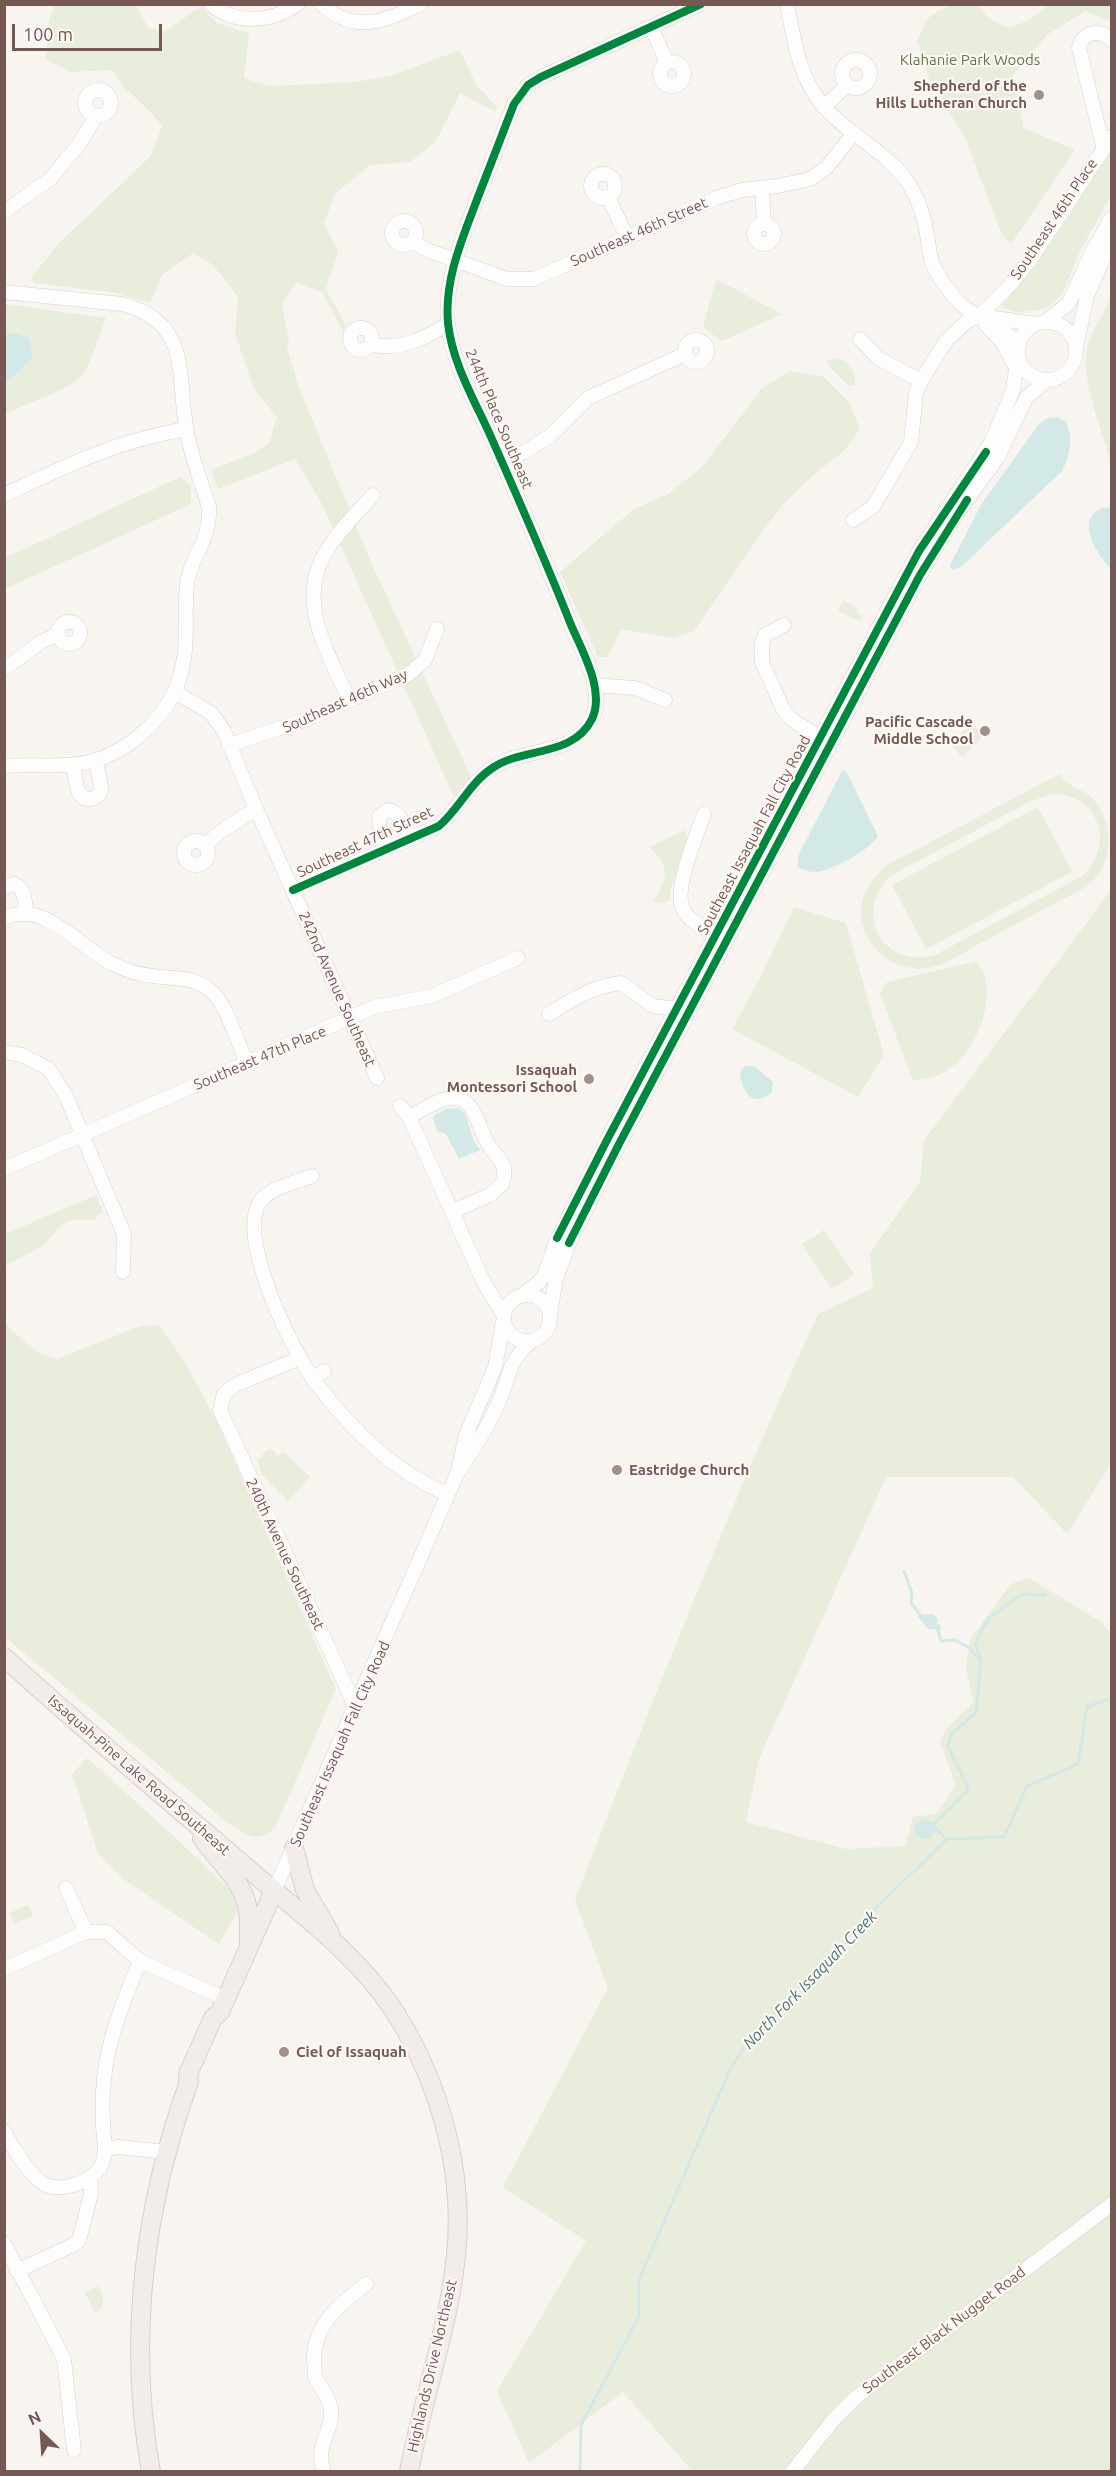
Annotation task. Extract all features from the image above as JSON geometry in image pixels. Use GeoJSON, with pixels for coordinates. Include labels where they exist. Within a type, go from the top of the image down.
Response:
{"type":"FeatureCollection","features":[{"type":"Feature","properties":{"kind":"main road","name":"Issaquah-Pine Lake Road Southeast"},"geometry":{"type":"LineString","coordinates":[[4,1657],[71,1718],[274,1891]]}},
{"type":"Feature","properties":{"kind":"main road"},"geometry":{"type":"LineString","coordinates":[[188,1817],[243,1895],[248,1915],[249,1949]]}},
{"type":"Feature","properties":{"kind":"main road"},"geometry":{"type":"LineString","coordinates":[[294,1848],[305,1890],[337,1945]]}},
{"type":"Feature","properties":{"kind":"main road","name":"Highlands Drive Northeast"},"geometry":{"type":"LineString","coordinates":[[274,1891],[337,1945],[385,1998],[417,2053],[441,2115],[451,2158],[457,2199],[454,2263],[449,2296],[416,2432],[409,2472]]}},
{"type":"Feature","properties":{"kind":"main road","name":"Southeast Issaquah Fall City Road"},"geometry":{"type":"LineString","coordinates":[[151,2472],[142,2390],[142,2297],[155,2199],[166,2152],[189,2082],[196,2078],[208,2054],[222,2022],[223,2006],[274,1891]]}},
{"type":"Feature","properties":{"kind":"street"},"geometry":{"type":"LineString","coordinates":[[210,4],[229,16],[250,20],[277,16],[298,4]]}},
{"type":"Feature","properties":{"kind":"street"},"geometry":{"type":"LineString","coordinates":[[321,4],[347,20],[377,23],[421,4]]}},
{"type":"Feature","properties":{"kind":"street"},"geometry":{"type":"LineString","coordinates":[[667,63],[651,27],[701,4]]}},
{"type":"Feature","properties":{"kind":"street"},"geometry":{"type":"LineString","coordinates":[[787,4],[804,74],[824,107],[890,162],[911,187],[924,217],[931,260],[936,271],[957,300],[1004,330],[1018,351],[1020,363],[1035,378],[1047,380],[1060,377],[1068,372],[1076,356],[1087,296],[1112,239]]}},
{"type":"Feature","properties":{"kind":"street","name":"244th Place Southeast"},"geometry":{"type":"LineString","coordinates":[[594,685],[548,567],[458,361],[448,324],[449,299],[454,259],[514,104],[523,91],[541,77],[651,27]]}},
{"type":"Feature","properties":{"kind":"street","name":"Southeast 46th Place"},"geometry":{"type":"LineString","coordinates":[[853,520],[873,507],[911,442],[914,403],[921,381],[951,335],[966,322],[979,316],[1031,259],[1107,141],[1078,48],[1084,38],[1095,32],[1102,33],[1112,41]]}},
{"type":"Feature","properties":{"kind":"street"},"geometry":{"type":"LineString","coordinates":[[824,107],[847,84]]}},
{"type":"Feature","properties":{"kind":"street"},"geometry":{"type":"LineString","coordinates":[[4,212],[50,179],[79,144],[97,115]]}},
{"type":"Feature","properties":{"kind":"street","name":"Southeast 46th Street"},"geometry":{"type":"LineString","coordinates":[[412,242],[427,250],[507,279],[528,280],[541,277],[716,198],[741,190],[810,179],[826,168],[854,133]]}},
{"type":"Feature","properties":{"kind":"street"},"geometry":{"type":"LineString","coordinates":[[762,188],[764,223]]}},
{"type":"Feature","properties":{"kind":"street"},"geometry":{"type":"LineString","coordinates":[[608,197],[627,237]]}},
{"type":"Feature","properties":{"kind":"street"},"geometry":{"type":"LineString","coordinates":[[1018,351],[1024,333],[1059,313],[1069,303],[1092,252],[1112,217]]}},
{"type":"Feature","properties":{"kind":"street"},"geometry":{"type":"LineString","coordinates":[[4,292],[122,304],[140,309],[163,325],[178,358],[186,429],[209,507],[207,534],[187,583],[184,657],[175,692],[165,709],[136,739],[95,760],[73,764],[4,766]]}},
{"type":"Feature","properties":{"kind":"street"},"geometry":{"type":"LineString","coordinates":[[979,316],[1053,323],[1068,331],[1076,347]]}},
{"type":"Feature","properties":{"kind":"street"},"geometry":{"type":"LineString","coordinates":[[979,316],[1002,342],[1017,370]]}},
{"type":"Feature","properties":{"kind":"street"},"geometry":{"type":"LineString","coordinates":[[371,344],[382,348],[402,345],[430,335],[448,324]]}},
{"type":"Feature","properties":{"kind":"street"},"geometry":{"type":"LineString","coordinates":[[860,339],[878,358],[921,381]]}},
{"type":"Feature","properties":{"kind":"street","name":"Southeast Issaquah Fall City Road"},"geometry":{"type":"LineString","coordinates":[[520,1296],[544,1276],[562,1228],[919,551],[992,441],[1008,407],[1017,370],[1018,351]]}},
{"type":"Feature","properties":{"kind":"street"},"geometry":{"type":"LineString","coordinates":[[503,463],[550,436],[580,403],[595,394],[685,354]]}},
{"type":"Feature","properties":{"kind":"street","name":"Southeast Issaquah Fall City Road"},"geometry":{"type":"LineString","coordinates":[[550,1314],[556,1278],[569,1243],[618,1144],[920,575],[956,515],[998,457],[1027,395],[1047,380]]}},
{"type":"Feature","properties":{"kind":"street"},"geometry":{"type":"LineString","coordinates":[[4,495],[88,455],[150,435],[186,429]]}},
{"type":"Feature","properties":{"kind":"street"},"geometry":{"type":"LineString","coordinates":[[349,700],[314,618],[313,590],[320,562],[327,550],[373,495]]}},
{"type":"Feature","properties":{"kind":"street"},"geometry":{"type":"LineString","coordinates":[[784,625],[772,629],[765,635],[762,643],[762,662],[777,699],[788,716],[821,737]]}},
{"type":"Feature","properties":{"kind":"street","name":"Southeast 46th Way"},"geometry":{"type":"LineString","coordinates":[[229,745],[278,730],[418,668],[431,648],[437,629]]}},
{"type":"Feature","properties":{"kind":"street"},"geometry":{"type":"LineString","coordinates":[[4,669],[48,638],[58,634]]}},
{"type":"Feature","properties":{"kind":"street"},"geometry":{"type":"LineString","coordinates":[[594,685],[635,688],[665,700]]}},
{"type":"Feature","properties":{"kind":"street","name":"Southeast 47th Street"},"geometry":{"type":"LineString","coordinates":[[293,890],[439,826],[470,787],[495,765],[511,758],[565,745],[576,739],[595,711],[594,685]]}},
{"type":"Feature","properties":{"kind":"street","name":"242nd Avenue Southeast"},"geometry":{"type":"LineString","coordinates":[[175,692],[211,713],[218,721],[378,1078]]}},
{"type":"Feature","properties":{"kind":"street"},"geometry":{"type":"LineString","coordinates":[[73,764],[80,794],[85,799],[92,799],[98,796],[101,790],[95,760]]}},
{"type":"Feature","properties":{"kind":"street"},"geometry":{"type":"LineString","coordinates":[[205,845],[223,830],[256,809]]}},
{"type":"Feature","properties":{"kind":"street"},"geometry":{"type":"LineString","coordinates":[[386,849],[378,821],[379,816],[388,810],[394,810],[399,815],[410,839]]}},
{"type":"Feature","properties":{"kind":"street"},"geometry":{"type":"LineString","coordinates":[[704,814],[682,884],[680,898],[683,910],[697,924],[716,935]]}},
{"type":"Feature","properties":{"kind":"street"},"geometry":{"type":"LineString","coordinates":[[8,886],[18,886],[23,891],[22,913]]}},
{"type":"Feature","properties":{"kind":"street"},"geometry":{"type":"LineString","coordinates":[[5,918],[22,913],[51,921],[96,955],[114,965],[149,976],[180,977],[202,985],[218,998],[247,1064]]}},
{"type":"Feature","properties":{"kind":"street","name":"Southeast 47th Place"},"geometry":{"type":"LineString","coordinates":[[4,1169],[384,1004],[409,1002],[432,996],[518,958]]}},
{"type":"Feature","properties":{"kind":"street"},"geometry":{"type":"LineString","coordinates":[[549,1014],[580,994],[603,985],[621,982],[653,1006],[677,1009]]}},
{"type":"Feature","properties":{"kind":"street"},"geometry":{"type":"LineString","coordinates":[[4,1052],[22,1055],[49,1069],[66,1096],[124,1234],[123,1272]]}},
{"type":"Feature","properties":{"kind":"street"},"geometry":{"type":"LineString","coordinates":[[453,1211],[495,1192],[502,1184],[504,1168],[499,1156],[490,1148],[481,1133],[478,1119],[464,1101],[453,1098],[404,1111],[453,1211],[486,1287],[511,1336],[517,1340],[531,1341],[539,1338],[547,1330],[550,1314],[541,1299],[500,1290],[480,1272]]}},
{"type":"Feature","properties":{"kind":"street"},"geometry":{"type":"LineString","coordinates":[[312,1176],[263,1197],[256,1210],[254,1240],[256,1256],[289,1338],[300,1358],[318,1375],[327,1397],[392,1464],[426,1485],[448,1494]]}},
{"type":"Feature","properties":{"kind":"street"},"geometry":{"type":"LineString","coordinates":[[503,1318],[510,1302],[520,1296]]}},
{"type":"Feature","properties":{"kind":"street","name":"Southeast Issaquah Fall City Road"},"geometry":{"type":"LineString","coordinates":[[457,1474],[466,1435],[495,1367],[503,1318]]}},
{"type":"Feature","properties":{"kind":"street","name":"Southeast Issaquah Fall City Road"},"geometry":{"type":"LineString","coordinates":[[274,1891],[457,1474],[493,1415],[513,1360],[531,1341]]}},
{"type":"Feature","properties":{"kind":"street","name":"240th Avenue Southeast"},"geometry":{"type":"LineString","coordinates":[[300,1358],[235,1385],[224,1394],[222,1416],[356,1708]]}},
{"type":"Feature","properties":{"kind":"street"},"geometry":{"type":"LineString","coordinates":[[66,1888],[86,1932]]}},
{"type":"Feature","properties":{"kind":"street"},"geometry":{"type":"LineString","coordinates":[[4,1969],[86,1932],[107,1932],[140,1961],[223,2006]]}},
{"type":"Feature","properties":{"kind":"street"},"geometry":{"type":"LineString","coordinates":[[4,2131],[8,2145],[46,2186],[59,2188],[90,2178],[102,2163],[105,2149],[101,2096],[106,2058],[121,2005],[140,1961]]}},
{"type":"Feature","properties":{"kind":"street"},"geometry":{"type":"LineString","coordinates":[[105,2149],[118,2147],[166,2152]]}},
{"type":"Feature","properties":{"kind":"street"},"geometry":{"type":"LineString","coordinates":[[17,2271],[79,2240],[91,2194],[90,2178]]}},
{"type":"Feature","properties":{"kind":"street","name":"Southeast Black Nugget Road"},"geometry":{"type":"LineString","coordinates":[[792,2472],[834,2419],[855,2398],[1112,2204]]}},
{"type":"Feature","properties":{"kind":"street"},"geometry":{"type":"LineString","coordinates":[[4,2243],[64,2359],[74,2450]]}},
{"type":"Feature","properties":{"kind":"street"},"geometry":{"type":"LineString","coordinates":[[324,2472],[320,2448],[331,2423],[331,2406],[315,2375],[314,2349],[318,2335],[334,2310],[366,2284]]}},
{"type":"Feature","properties":{"kind":"green space"},"geometry":{"type":"Polygon","coordinates":[[[54,5],[136,5],[148,28],[164,32],[200,7],[217,23],[249,33],[244,78],[270,86],[355,82],[390,76],[460,50],[476,85],[497,107],[496,112],[460,93],[436,141],[410,162],[370,165],[335,194],[324,223],[338,251],[326,289],[346,326],[343,331],[322,292],[296,282],[282,304],[289,342],[287,349],[300,390],[371,562],[471,777],[454,797],[321,502],[295,459],[218,489],[211,470],[255,453],[269,443],[277,417],[254,389],[235,333],[238,297],[213,265],[193,253],[163,274],[150,303],[115,293],[35,283],[31,278],[59,243],[150,157],[162,126],[129,91],[127,92],[112,70],[71,72],[46,60],[49,22],[54,5]]]}},
{"type":"Feature","properties":{"kind":"green space","name":"Klahanie Park Woods"},"geometry":{"type":"Polygon","coordinates":[[[949,5],[978,5],[987,17],[1008,28],[1028,21],[1049,5],[1111,5],[1111,22],[1085,11],[1047,35],[1013,75],[1024,128],[1075,150],[1011,244],[1002,235],[964,135],[931,85],[917,41],[928,18],[949,5]]]}},
{"type":"Feature","properties":{"kind":"green space"},"geometry":{"type":"Polygon","coordinates":[[[1111,149],[1111,196],[1080,251],[1063,293],[1049,306],[1038,310],[1016,312],[1001,307],[1058,233],[1111,149]]]}},
{"type":"Feature","properties":{"kind":"green space"},"geometry":{"type":"Polygon","coordinates":[[[716,279],[782,314],[722,341],[703,327],[716,279]]]}},
{"type":"Feature","properties":{"kind":"green space"},"geometry":{"type":"Polygon","coordinates":[[[1111,297],[1111,461],[1089,388],[1086,359],[1092,335],[1111,297]]]}},
{"type":"Feature","properties":{"kind":"green space"},"geometry":{"type":"Polygon","coordinates":[[[5,304],[106,318],[89,364],[81,377],[5,415],[5,304]]]}},
{"type":"Feature","properties":{"kind":"green space"},"geometry":{"type":"Polygon","coordinates":[[[830,359],[841,360],[850,366],[854,374],[855,385],[848,386],[828,364],[830,359]]]}},
{"type":"Feature","properties":{"kind":"green space"},"geometry":{"type":"Polygon","coordinates":[[[791,371],[824,377],[849,402],[860,429],[845,450],[787,500],[764,529],[694,631],[674,638],[621,629],[608,657],[598,657],[560,572],[634,509],[668,494],[702,467],[762,388],[791,371]]]}},
{"type":"Feature","properties":{"kind":"green space"},"geometry":{"type":"Polygon","coordinates":[[[180,477],[191,485],[191,504],[5,589],[5,558],[180,477]]]}},
{"type":"Feature","properties":{"kind":"green space"},"geometry":{"type":"Polygon","coordinates":[[[844,600],[858,609],[856,612],[863,617],[858,621],[838,610],[844,600]]]}},
{"type":"Feature","properties":{"kind":"green space"},"geometry":{"type":"Polygon","coordinates":[[[972,723],[984,736],[962,757],[949,743],[972,723]]]}},
{"type":"Feature","properties":{"kind":"green space"},"geometry":{"type":"Polygon","coordinates":[[[1060,774],[1070,785],[1092,798],[1100,808],[1108,832],[1109,845],[1102,869],[1084,888],[953,959],[922,969],[898,965],[888,959],[871,943],[865,933],[861,913],[864,897],[875,876],[887,865],[1060,774]],[[1052,794],[1029,802],[890,876],[879,891],[874,906],[874,921],[879,935],[888,946],[901,954],[917,957],[935,955],[1084,875],[1099,849],[1100,835],[1091,811],[1081,802],[1068,796],[1052,794]]]}},
{"type":"Feature","properties":{"kind":"green space"},"geometry":{"type":"Polygon","coordinates":[[[1038,807],[1072,872],[926,949],[892,885],[1038,807]]]}},
{"type":"Feature","properties":{"kind":"green space"},"geometry":{"type":"Polygon","coordinates":[[[686,830],[687,840],[670,892],[670,900],[664,903],[653,902],[662,887],[665,873],[661,861],[649,847],[686,830]]]}},
{"type":"Feature","properties":{"kind":"green space"},"geometry":{"type":"Polygon","coordinates":[[[1111,890],[1111,1463],[1067,1534],[1013,1477],[886,1477],[759,1759],[746,1822],[846,1849],[905,1846],[913,1817],[936,1814],[956,1785],[940,1742],[946,1729],[973,1703],[966,1667],[970,1639],[1011,1584],[1029,1578],[1103,1623],[1111,1634],[1111,2471],[692,2471],[623,2392],[529,2463],[497,2391],[586,2241],[503,2187],[608,1988],[575,1900],[692,1605],[818,1314],[873,1288],[870,1253],[920,1182],[924,1140],[1111,890]]]}},
{"type":"Feature","properties":{"kind":"green space"},"geometry":{"type":"Polygon","coordinates":[[[794,907],[846,923],[884,1055],[858,1097],[732,1029],[760,978],[794,907]]]}},
{"type":"Feature","properties":{"kind":"green space"},"geometry":{"type":"Polygon","coordinates":[[[977,961],[984,976],[987,992],[986,1006],[976,1036],[959,1061],[948,1070],[933,1077],[913,1081],[880,993],[887,982],[977,961]]]}},
{"type":"Feature","properties":{"kind":"green space"},"geometry":{"type":"Polygon","coordinates":[[[96,1195],[103,1211],[93,1220],[72,1220],[61,1225],[44,1245],[5,1266],[5,1234],[96,1195]]]}},
{"type":"Feature","properties":{"kind":"green space"},"geometry":{"type":"Polygon","coordinates":[[[824,1230],[854,1274],[832,1289],[802,1244],[824,1230]]]}},
{"type":"Feature","properties":{"kind":"green space"},"geometry":{"type":"Polygon","coordinates":[[[4,1319],[10,1329],[37,1352],[57,1359],[141,1326],[159,1325],[186,1364],[220,1428],[336,1689],[275,1828],[268,1833],[257,1837],[252,1836],[228,1823],[5,1637],[4,1319]]]}},
{"type":"Feature","properties":{"kind":"green space"},"geometry":{"type":"Polygon","coordinates":[[[270,1448],[278,1456],[283,1451],[310,1477],[288,1501],[262,1475],[257,1460],[270,1448]]]}},
{"type":"Feature","properties":{"kind":"green space"},"geometry":{"type":"Polygon","coordinates":[[[87,1758],[234,1894],[238,1911],[219,1944],[123,1879],[98,1853],[72,1774],[87,1758]]]}},
{"type":"Feature","properties":{"kind":"green space"},"geometry":{"type":"Polygon","coordinates":[[[28,1905],[33,1916],[14,1924],[9,1913],[28,1905]]]}},
{"type":"Feature","properties":{"kind":"green space"},"geometry":{"type":"Polygon","coordinates":[[[99,2286],[104,2301],[101,2310],[94,2313],[85,2292],[99,2286]]]}},
{"type":"Feature","properties":{"kind":"shaded area"},"geometry":{"type":"Polygon","coordinates":[[[16,333],[29,338],[33,356],[18,373],[5,382],[5,335],[16,333]]]}},
{"type":"Feature","properties":{"kind":"shaded area"},"geometry":{"type":"Polygon","coordinates":[[[1057,417],[1065,421],[1070,440],[1069,453],[1062,471],[961,567],[952,570],[950,565],[982,503],[1039,424],[1048,418],[1057,417]]]}},
{"type":"Feature","properties":{"kind":"shaded area"},"geometry":{"type":"Polygon","coordinates":[[[1103,508],[1111,508],[1111,569],[1095,546],[1089,528],[1094,513],[1103,508]]]}},
{"type":"Feature","properties":{"kind":"shaded area"},"geometry":{"type":"Polygon","coordinates":[[[842,771],[848,775],[878,836],[868,847],[841,864],[823,871],[804,870],[798,867],[798,856],[842,771]]]}},
{"type":"Feature","properties":{"kind":"shaded area"},"geometry":{"type":"Polygon","coordinates":[[[745,1066],[755,1067],[773,1082],[772,1092],[760,1099],[748,1095],[740,1076],[745,1066]]]}},
{"type":"Feature","properties":{"kind":"shaded area"},"geometry":{"type":"Polygon","coordinates":[[[458,1108],[465,1113],[474,1141],[480,1150],[459,1159],[446,1134],[437,1131],[433,1116],[446,1109],[458,1108]]]}},
{"type":"Feature","properties":{"kind":"shaded area"},"geometry":{"type":"Polygon","coordinates":[[[933,1614],[938,1619],[937,1624],[941,1625],[938,1634],[935,1629],[928,1629],[918,1617],[933,1614]]]}},
{"type":"Feature","properties":{"kind":"shaded area"},"geometry":{"type":"Polygon","coordinates":[[[921,1819],[929,1819],[935,1825],[935,1833],[929,1839],[921,1839],[915,1833],[915,1825],[921,1819]]]}},
{"type":"Feature","properties":{"kind":"waterway"},"geometry":{"type":"LineString","coordinates":[[904,1571],[912,1593],[911,1603],[922,1617]]}},
{"type":"Feature","properties":{"kind":"waterway"},"geometry":{"type":"LineString","coordinates":[[946,1839],[933,1825],[969,1789],[948,1747],[951,1734],[976,1713],[981,1661],[975,1644],[988,1619],[1022,1594],[1045,1595]]}},
{"type":"Feature","properties":{"kind":"waterway"},"geometry":{"type":"LineString","coordinates":[[938,1630],[941,1641],[955,1640],[970,1648],[979,1659]]}},
{"type":"Feature","properties":{"kind":"waterway","name":"North Fork Issaquah Creek"},"geometry":{"type":"LineString","coordinates":[[580,2472],[581,2425],[639,2316],[639,2280],[730,2069],[748,2041],[875,1909],[947,1839],[1004,1837],[1027,1786],[1078,1764],[1087,1707],[1112,1698]]}},
{"type":"Feature","properties":{"kind":"cycle path"},"geometry":{"type":"LineString","coordinates":[[293,890],[439,826],[478,780],[494,767],[520,756],[561,746],[584,731],[592,719],[596,695],[590,669],[454,353],[448,323],[449,290],[466,227],[514,104],[528,85],[701,4]]}},
{"type":"Feature","properties":{"kind":"cycle path"},"geometry":{"type":"LineString","coordinates":[[557,1238],[919,551],[986,452]]}},
{"type":"Feature","properties":{"kind":"cycle path"},"geometry":{"type":"LineString","coordinates":[[569,1243],[920,575],[967,500]]}},
{"type":"Feature","properties":{"kind":"place","name":"Shepherd of the Hills Lutheran Church"},"geometry":{"type":"Point","coordinates":[1039,95]}},
{"type":"Feature","properties":{"kind":"place","name":"Pacific Cascade Middle School"},"geometry":{"type":"Point","coordinates":[985,731]}},
{"type":"Feature","properties":{"kind":"place","name":"Issaquah Montessori School"},"geometry":{"type":"Point","coordinates":[589,1079]}},
{"type":"Feature","properties":{"kind":"place","name":"Eastridge Church"},"geometry":{"type":"Point","coordinates":[617,1470]}},
{"type":"Feature","properties":{"kind":"place","name":"Ciel of Issaquah"},"geometry":{"type":"Point","coordinates":[284,2052]}}]}
